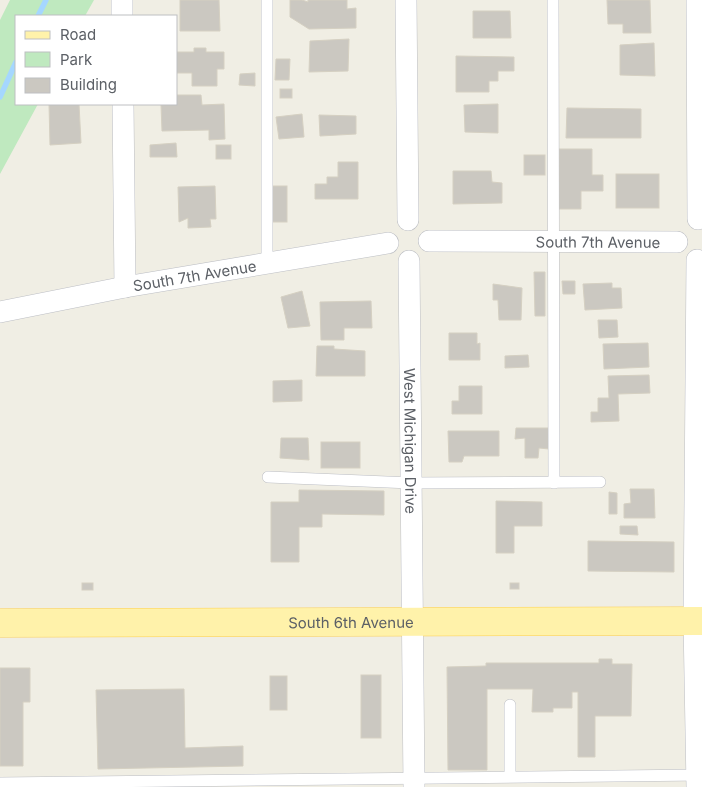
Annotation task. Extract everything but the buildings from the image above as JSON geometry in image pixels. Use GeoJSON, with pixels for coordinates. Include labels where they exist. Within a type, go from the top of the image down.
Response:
{"type":"FeatureCollection","features":[{"type":"Feature","properties":{"kind":"main road","name":"South 6th Avenue"},"geometry":{"type":"LineString","coordinates":[[0,623],[698,621]]}},
{"type":"Feature","properties":{"kind":"street"},"geometry":{"type":"LineString","coordinates":[[122,0],[122,15]]}},
{"type":"Feature","properties":{"kind":"street"},"geometry":{"type":"LineString","coordinates":[[406,0],[408,220]]}},
{"type":"Feature","properties":{"kind":"street"},"geometry":{"type":"LineString","coordinates":[[697,0],[700,219],[691,220],[681,228],[677,242],[682,253],[692,260],[700,260],[699,779]]}},
{"type":"Feature","properties":{"kind":"street"},"geometry":{"type":"LineString","coordinates":[[123,105],[125,287]]}},
{"type":"Feature","properties":{"kind":"street"},"geometry":{"type":"LineString","coordinates":[[408,220],[414,221],[424,228],[429,241],[424,254],[409,262],[394,256],[388,243],[389,235],[396,224],[408,220]]}},
{"type":"Feature","properties":{"kind":"street","name":"South 7th Avenue"},"geometry":{"type":"LineString","coordinates":[[429,241],[677,242]]}},
{"type":"Feature","properties":{"kind":"street","name":"South 7th Avenue"},"geometry":{"type":"LineString","coordinates":[[0,312],[125,287],[388,243]]}},
{"type":"Feature","properties":{"kind":"street","name":"West Michigan Drive"},"geometry":{"type":"LineString","coordinates":[[409,262],[414,782]]}},
{"type":"Feature","properties":{"kind":"lane"},"geometry":{"type":"LineString","coordinates":[[267,0],[268,262]]}},
{"type":"Feature","properties":{"kind":"lane"},"geometry":{"type":"LineString","coordinates":[[553,0],[554,483]]}},
{"type":"Feature","properties":{"kind":"lane"},"geometry":{"type":"LineString","coordinates":[[268,478],[411,483],[600,482]]}},
{"type":"Feature","properties":{"kind":"lane"},"geometry":{"type":"LineString","coordinates":[[510,705],[510,776]]}},
{"type":"Feature","properties":{"kind":"lane"},"geometry":{"type":"LineString","coordinates":[[0,783],[414,782],[510,776],[699,779]]}},
{"type":"Feature","properties":{"kind":"green space"},"geometry":{"type":"Polygon","coordinates":[[[10,0],[94,0],[86,15],[15,15],[15,105],[37,105],[0,174],[0,20],[10,0]]]}},
{"type":"Feature","properties":{"kind":"waterway"},"geometry":{"type":"LineString","coordinates":[[38,15],[46,0]]}},
{"type":"Feature","properties":{"kind":"waterway"},"geometry":{"type":"LineString","coordinates":[[0,97],[15,64]]}}]}
